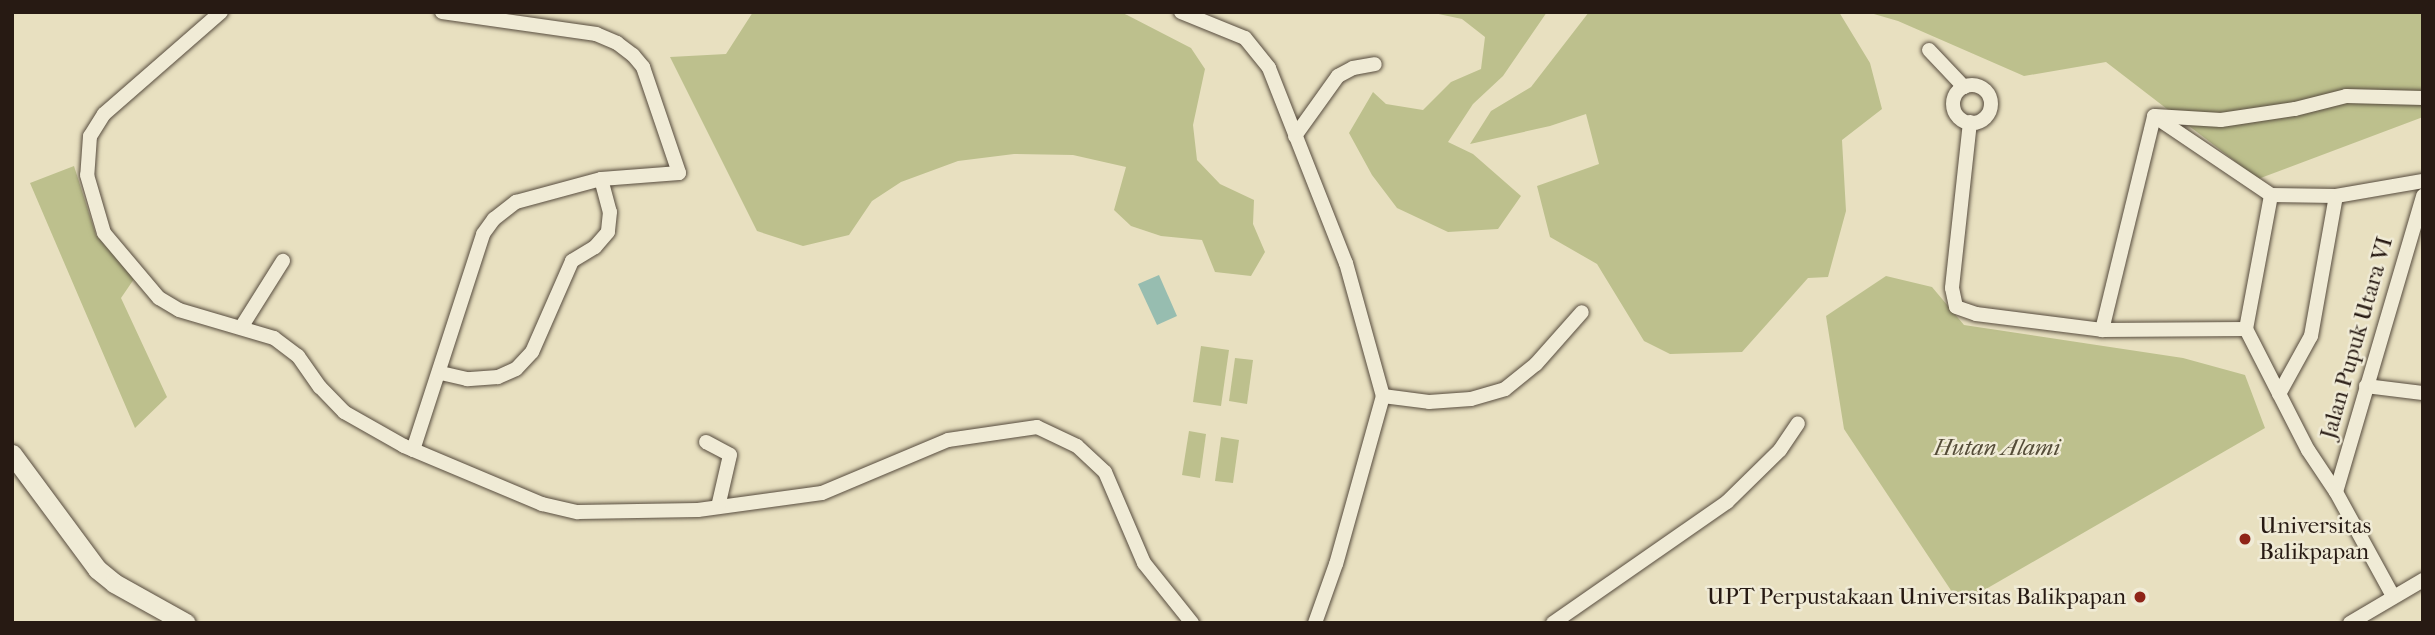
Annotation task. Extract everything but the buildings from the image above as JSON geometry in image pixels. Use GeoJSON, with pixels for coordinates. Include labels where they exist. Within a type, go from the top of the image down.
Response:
{"type":"FeatureCollection","features":[{"type":"Feature","properties":{"kind":"street"},"geometry":{"type":"LineString","coordinates":[[220,12],[104,114],[90,136],[87,175],[104,233],[159,298],[179,310],[216,323],[242,326],[274,338],[298,356],[320,387],[344,412],[413,450],[542,504],[578,512],[718,507],[822,493],[948,440],[1037,427],[1077,446],[1105,472],[1144,563],[1192,623]]}},
{"type":"Feature","properties":{"kind":"street"},"geometry":{"type":"LineString","coordinates":[[413,450],[483,234],[494,219],[516,202],[601,179],[679,173],[643,67],[617,43],[596,34],[442,12]]}},
{"type":"Feature","properties":{"kind":"street"},"geometry":{"type":"LineString","coordinates":[[1181,12],[1245,38],[1269,68],[1346,263],[1383,396],[1336,564],[1315,623]]}},
{"type":"Feature","properties":{"kind":"street"},"geometry":{"type":"LineString","coordinates":[[1929,50],[1964,87]]}},
{"type":"Feature","properties":{"kind":"street"},"geometry":{"type":"LineString","coordinates":[[1295,136],[1338,76],[1353,68],[1375,64]]}},
{"type":"Feature","properties":{"kind":"street"},"geometry":{"type":"LineString","coordinates":[[1964,87],[1981,87],[1991,101],[1986,117],[1970,122],[1959,117],[1954,107],[1955,96],[1964,87]]}},
{"type":"Feature","properties":{"kind":"street"},"geometry":{"type":"LineString","coordinates":[[2154,116],[2221,120],[2325,103],[2346,96],[2423,98]]}},
{"type":"Feature","properties":{"kind":"street"},"geometry":{"type":"LineString","coordinates":[[2102,330],[2154,116]]}},
{"type":"Feature","properties":{"kind":"street"},"geometry":{"type":"LineString","coordinates":[[2154,116],[2271,195],[2336,196],[2423,181]]}},
{"type":"Feature","properties":{"kind":"street"},"geometry":{"type":"LineString","coordinates":[[1970,122],[1952,288],[1956,307],[1976,314],[2102,330],[2246,330]]}},
{"type":"Feature","properties":{"kind":"street"},"geometry":{"type":"LineString","coordinates":[[440,373],[467,379],[498,377],[516,369],[532,352],[572,261],[595,247],[608,232],[610,212],[601,179]]}},
{"type":"Feature","properties":{"kind":"street"},"geometry":{"type":"LineString","coordinates":[[2271,195],[2246,330],[2308,450],[2336,492],[2393,596]]}},
{"type":"Feature","properties":{"kind":"street"},"geometry":{"type":"LineString","coordinates":[[2279,394],[2311,336],[2336,196]]}},
{"type":"Feature","properties":{"kind":"street","name":"Jalan Pupuk Utara VI"},"geometry":{"type":"LineString","coordinates":[[2336,492],[2423,196]]}},
{"type":"Feature","properties":{"kind":"street"},"geometry":{"type":"LineString","coordinates":[[242,326],[283,261]]}},
{"type":"Feature","properties":{"kind":"street"},"geometry":{"type":"LineString","coordinates":[[1383,396],[1429,402],[1471,399],[1505,389],[1536,363],[1582,312]]}},
{"type":"Feature","properties":{"kind":"street"},"geometry":{"type":"LineString","coordinates":[[2366,386],[2423,393]]}},
{"type":"Feature","properties":{"kind":"street"},"geometry":{"type":"LineString","coordinates":[[1553,623],[1727,502],[1780,450],[1798,423]]}},
{"type":"Feature","properties":{"kind":"street"},"geometry":{"type":"LineString","coordinates":[[706,442],[730,455],[718,507]]}},
{"type":"Feature","properties":{"kind":"street"},"geometry":{"type":"LineString","coordinates":[[12,454],[97,569],[114,583],[186,623]]}},
{"type":"Feature","properties":{"kind":"street"},"geometry":{"type":"LineString","coordinates":[[2350,623],[2423,580]]}},
{"type":"Feature","properties":{"kind":"green space"},"geometry":{"type":"Polygon","coordinates":[[[753,12],[1120,12],[1127,15],[1191,48],[1205,69],[1193,125],[1197,160],[1220,184],[1254,200],[1253,224],[1265,252],[1251,276],[1215,272],[1202,240],[1161,236],[1131,226],[1114,210],[1126,167],[1073,155],[1014,154],[958,161],[901,182],[872,201],[849,235],[803,246],[757,231],[670,57],[726,54],[753,12]]]}},
{"type":"Feature","properties":{"kind":"green space"},"geometry":{"type":"Polygon","coordinates":[[[1429,12],[1547,12],[1503,76],[1473,104],[1448,142],[1473,154],[1521,196],[1498,229],[1448,232],[1397,208],[1372,175],[1349,133],[1373,92],[1386,104],[1423,110],[1451,82],[1481,69],[1485,37],[1462,19],[1429,12]]]}},
{"type":"Feature","properties":{"kind":"green space"},"geometry":{"type":"Polygon","coordinates":[[[1589,12],[1839,12],[1870,63],[1882,109],[1842,140],[1846,211],[1828,277],[1808,278],[1742,352],[1670,354],[1644,341],[1597,264],[1550,237],[1537,186],[1599,164],[1586,114],[1550,126],[1470,144],[1491,111],[1531,87],[1589,12]]]}},
{"type":"Feature","properties":{"kind":"green space"},"geometry":{"type":"Polygon","coordinates":[[[1867,12],[2423,12],[2423,117],[2258,179],[2106,62],[2024,76],[1898,21],[1867,12]]]}},
{"type":"Feature","properties":{"kind":"green space"},"geometry":{"type":"Polygon","coordinates":[[[74,166],[96,235],[134,279],[121,298],[167,397],[135,428],[30,183],[74,166]]]}},
{"type":"Feature","properties":{"kind":"green space","name":"Hutan Alami"},"geometry":{"type":"Polygon","coordinates":[[[1886,276],[1932,287],[1964,325],[2183,358],[2245,375],[2265,428],[1960,604],[1844,429],[1826,316],[1886,276]]]}},
{"type":"Feature","properties":{"kind":"green space"},"geometry":{"type":"Polygon","coordinates":[[[1201,346],[1229,350],[1221,406],[1193,402],[1201,346]]]}},
{"type":"Feature","properties":{"kind":"green space"},"geometry":{"type":"Polygon","coordinates":[[[1235,358],[1253,360],[1247,404],[1229,401],[1235,358]]]}},
{"type":"Feature","properties":{"kind":"green space"},"geometry":{"type":"Polygon","coordinates":[[[1189,431],[1206,434],[1200,478],[1182,475],[1189,431]]]}},
{"type":"Feature","properties":{"kind":"green space"},"geometry":{"type":"Polygon","coordinates":[[[1221,437],[1239,440],[1233,483],[1215,481],[1221,437]]]}},
{"type":"Feature","properties":{"kind":"water"},"geometry":{"type":"Polygon","coordinates":[[[1159,275],[1177,316],[1157,325],[1138,284],[1159,275]]]}},
{"type":"Feature","properties":{"kind":"place","name":"Universitas Balikpapan"},"geometry":{"type":"Point","coordinates":[2245,539]}},
{"type":"Feature","properties":{"kind":"place","name":"UPT Perpustakaan Universitas Balikpapan"},"geometry":{"type":"Point","coordinates":[2140,597]}}]}
